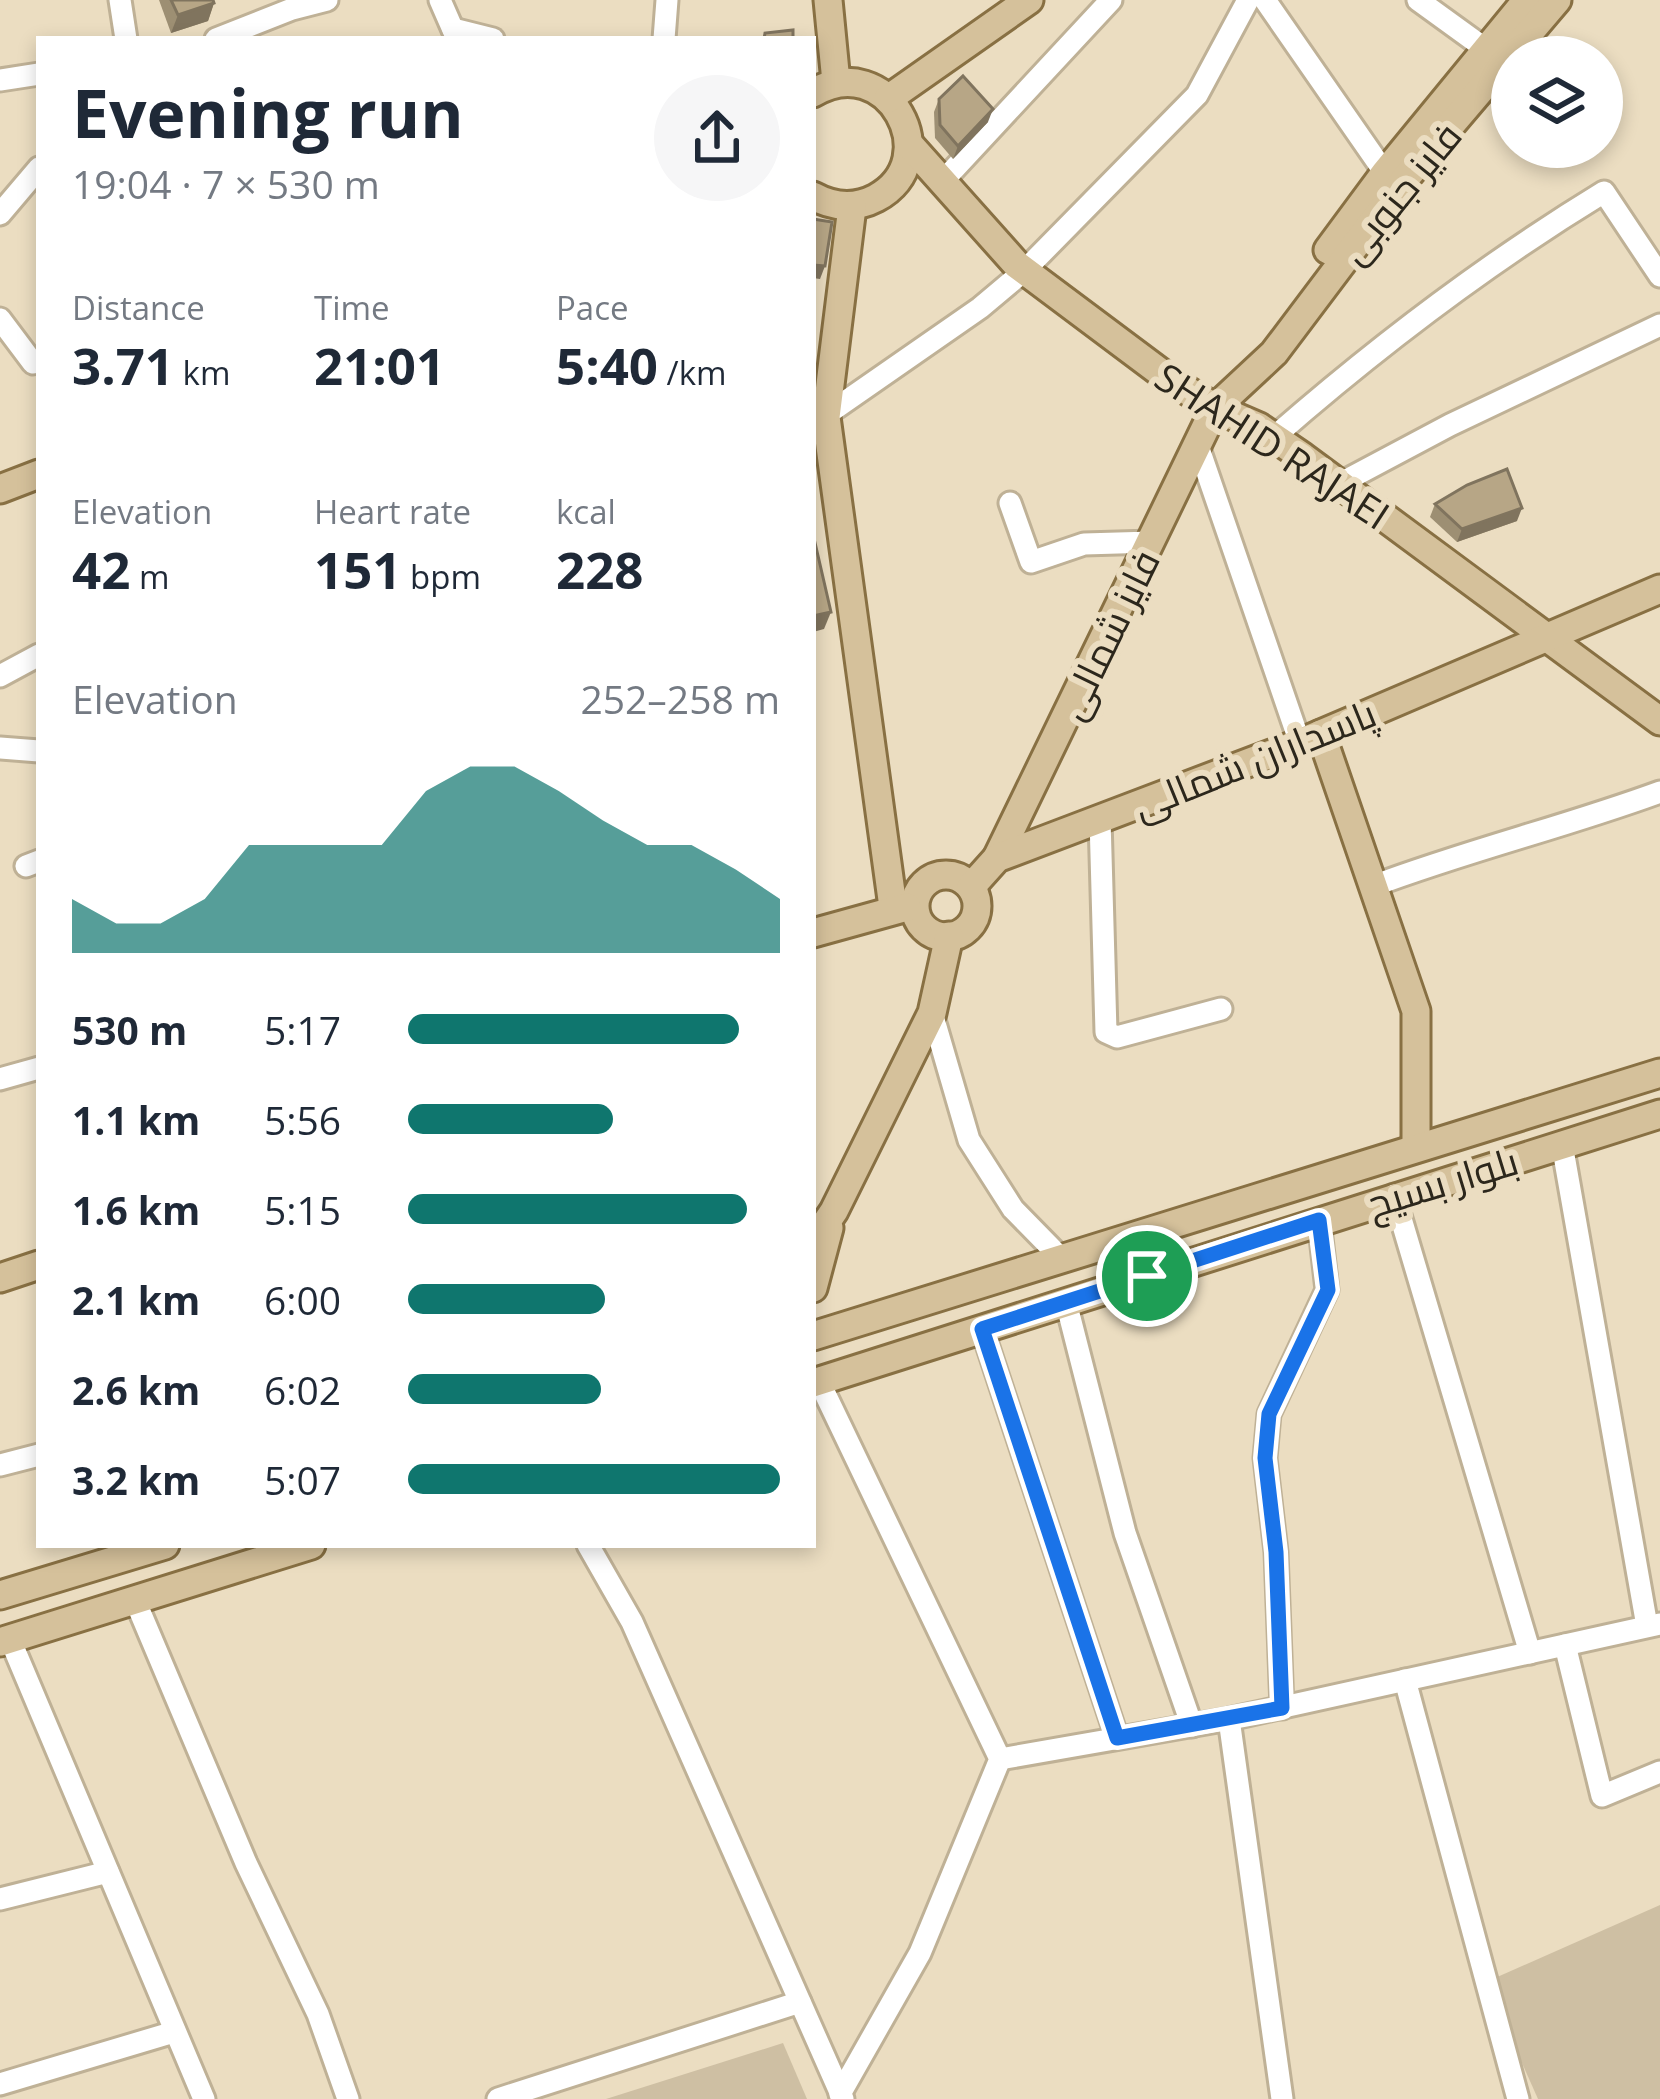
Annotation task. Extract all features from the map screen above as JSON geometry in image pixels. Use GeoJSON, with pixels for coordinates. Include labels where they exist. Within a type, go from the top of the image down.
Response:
{"type":"FeatureCollection","features":[{"type":"Feature","properties":{"kind":"main road"},"geometry":{"type":"LineString","coordinates":[[828,0],[824,87],[864,84],[888,99],[1029,0]]}},
{"type":"Feature","properties":{"kind":"main road","name":"فایز جنوبی"},"geometry":{"type":"LineString","coordinates":[[1238,382],[1266,334],[1385,173],[1527,0]]}},
{"type":"Feature","properties":{"kind":"main road","name":"فایز جنوبی"},"geometry":{"type":"LineString","coordinates":[[1215,408],[1274,352],[1409,175],[1557,0]]}},
{"type":"Feature","properties":{"kind":"main road","name":"SHAHID RAJAEI"},"geometry":{"type":"LineString","coordinates":[[888,99],[905,124],[909,144],[1024,271],[1172,381],[1274,437],[1660,721]]}},
{"type":"Feature","properties":{"kind":"main road"},"geometry":{"type":"LineString","coordinates":[[816,198],[852,207],[882,195],[906,164],[909,144]]}},
{"type":"Feature","properties":{"kind":"main road"},"geometry":{"type":"LineString","coordinates":[[816,927],[904,907],[936,876],[961,878],[976,899],[971,924],[949,936],[925,929],[904,907],[819,420],[852,207]]}},
{"type":"Feature","properties":{"kind":"main road","name":"فایز شمالی"},"geometry":{"type":"LineString","coordinates":[[997,858],[1215,408]]}},
{"type":"Feature","properties":{"kind":"main road"},"geometry":{"type":"LineString","coordinates":[[0,489],[36,475]]}},
{"type":"Feature","properties":{"kind":"main road","name":"پاسداران شمالی"},"geometry":{"type":"LineString","coordinates":[[970,887],[997,858],[1310,738],[1660,589]]}},
{"type":"Feature","properties":{"kind":"main road"},"geometry":{"type":"LineString","coordinates":[[1310,738],[1373,886],[1416,1011],[1416,1148]]}},
{"type":"Feature","properties":{"kind":"main road"},"geometry":{"type":"LineString","coordinates":[[816,1238],[834,1211],[932,1013],[949,936]]}},
{"type":"Feature","properties":{"kind":"main road","name":"بلوار بسیج"},"geometry":{"type":"LineString","coordinates":[[816,1333],[1660,1072]]}},
{"type":"Feature","properties":{"kind":"main road","name":"بلوار بسیج"},"geometry":{"type":"LineString","coordinates":[[816,1382],[1660,1114]]}},
{"type":"Feature","properties":{"kind":"main road"},"geometry":{"type":"LineString","coordinates":[[816,1277],[834,1211]]}},
{"type":"Feature","properties":{"kind":"main road"},"geometry":{"type":"LineString","coordinates":[[1135,1236],[1147,1276]]}},
{"type":"Feature","properties":{"kind":"main road"},"geometry":{"type":"LineString","coordinates":[[0,1278],[36,1266]]}},
{"type":"Feature","properties":{"kind":"main road"},"geometry":{"type":"LineString","coordinates":[[0,1594],[147,1548]]}},
{"type":"Feature","properties":{"kind":"main road"},"geometry":{"type":"LineString","coordinates":[[5,1641],[301,1548]]}},
{"type":"Feature","properties":{"kind":"street"},"geometry":{"type":"LineString","coordinates":[[120,0],[126,36]]}},
{"type":"Feature","properties":{"kind":"street"},"geometry":{"type":"LineString","coordinates":[[224,36],[328,0]]}},
{"type":"Feature","properties":{"kind":"street"},"geometry":{"type":"LineString","coordinates":[[440,0],[455,34]]}},
{"type":"Feature","properties":{"kind":"street"},"geometry":{"type":"LineString","coordinates":[[664,36],[667,0]]}},
{"type":"Feature","properties":{"kind":"street"},"geometry":{"type":"LineString","coordinates":[[941,183],[1111,0]]}},
{"type":"Feature","properties":{"kind":"street"},"geometry":{"type":"LineString","coordinates":[[819,420],[980,308],[1024,271],[1197,95],[1248,0]]}},
{"type":"Feature","properties":{"kind":"street"},"geometry":{"type":"LineString","coordinates":[[1265,0],[1385,173]]}},
{"type":"Feature","properties":{"kind":"street"},"geometry":{"type":"LineString","coordinates":[[1418,0],[1486,50]]}},
{"type":"Feature","properties":{"kind":"street"},"geometry":{"type":"LineString","coordinates":[[0,80],[36,74]]}},
{"type":"Feature","properties":{"kind":"street"},"geometry":{"type":"LineString","coordinates":[[0,214],[36,172]]}},
{"type":"Feature","properties":{"kind":"street"},"geometry":{"type":"LineString","coordinates":[[1274,437],[1407,325],[1510,249],[1604,192],[1660,275]]}},
{"type":"Feature","properties":{"kind":"street"},"geometry":{"type":"LineString","coordinates":[[0,319],[36,362]]}},
{"type":"Feature","properties":{"kind":"street"},"geometry":{"type":"LineString","coordinates":[[1339,484],[1450,425],[1660,325]]}},
{"type":"Feature","properties":{"kind":"street"},"geometry":{"type":"LineString","coordinates":[[1198,446],[1310,738]]}},
{"type":"Feature","properties":{"kind":"street"},"geometry":{"type":"LineString","coordinates":[[1010,503],[1031,562],[1084,544],[1152,542]]}},
{"type":"Feature","properties":{"kind":"street"},"geometry":{"type":"LineString","coordinates":[[0,676],[36,657]]}},
{"type":"Feature","properties":{"kind":"street"},"geometry":{"type":"LineString","coordinates":[[0,748],[36,751]]}},
{"type":"Feature","properties":{"kind":"street"},"geometry":{"type":"LineString","coordinates":[[1373,886],[1460,853],[1494,847],[1660,792]]}},
{"type":"Feature","properties":{"kind":"street"},"geometry":{"type":"LineString","coordinates":[[1100,819],[1106,1031],[1117,1037],[1221,1009]]}},
{"type":"Feature","properties":{"kind":"street"},"geometry":{"type":"LineString","coordinates":[[932,1013],[969,1140],[1013,1209],[1062,1259]]}},
{"type":"Feature","properties":{"kind":"street"},"geometry":{"type":"LineString","coordinates":[[2,1073],[36,1068]]}},
{"type":"Feature","properties":{"kind":"street"},"geometry":{"type":"LineString","coordinates":[[1000,1759],[1229,1719],[1654,1625],[1562,1144]]}},
{"type":"Feature","properties":{"kind":"street"},"geometry":{"type":"LineString","coordinates":[[1394,1196],[1530,1653]]}},
{"type":"Feature","properties":{"kind":"street"},"geometry":{"type":"LineString","coordinates":[[1282,1708],[1276,1552],[1265,1458],[1269,1414],[1328,1290],[1319,1220]]}},
{"type":"Feature","properties":{"kind":"street"},"geometry":{"type":"LineString","coordinates":[[1066,1302],[1125,1533],[1192,1726]]}},
{"type":"Feature","properties":{"kind":"street"},"geometry":{"type":"LineString","coordinates":[[982,1329],[1117,1738]]}},
{"type":"Feature","properties":{"kind":"street"},"geometry":{"type":"LineString","coordinates":[[816,1382],[1000,1759],[920,1953],[841,2097]]}},
{"type":"Feature","properties":{"kind":"street"},"geometry":{"type":"LineString","coordinates":[[0,1465],[36,1456]]}},
{"type":"Feature","properties":{"kind":"street"},"geometry":{"type":"LineString","coordinates":[[590,1548],[632,1622],[841,2097]]}},
{"type":"Feature","properties":{"kind":"street"},"geometry":{"type":"LineString","coordinates":[[135,1600],[246,1863],[318,2014],[349,2099]]}},
{"type":"Feature","properties":{"kind":"street"},"geometry":{"type":"LineString","coordinates":[[5,1641],[204,2099]]}},
{"type":"Feature","properties":{"kind":"street"},"geometry":{"type":"LineString","coordinates":[[1565,1645],[1602,1796],[1660,1772]]}},
{"type":"Feature","properties":{"kind":"street"},"geometry":{"type":"LineString","coordinates":[[1406,1680],[1518,2099]]}},
{"type":"Feature","properties":{"kind":"street"},"geometry":{"type":"LineString","coordinates":[[1229,1719],[1282,2099]]}},
{"type":"Feature","properties":{"kind":"street"},"geometry":{"type":"LineString","coordinates":[[0,1899],[108,1872]]}},
{"type":"Feature","properties":{"kind":"street"},"geometry":{"type":"LineString","coordinates":[[498,2099],[800,2002]]}},
{"type":"Feature","properties":{"kind":"street"},"geometry":{"type":"LineString","coordinates":[[0,2084],[174,2032]]}},
{"type":"Feature","properties":{"kind":"shaded area"},"geometry":{"type":"Polygon","coordinates":[[[1660,1905],[1660,2099],[1538,2099],[1486,1982],[1660,1905]]]}},
{"type":"Feature","properties":{"kind":"shaded area"},"geometry":{"type":"Polygon","coordinates":[[[783,2043],[807,2099],[606,2099],[783,2043]]]}},
{"type":"Feature","properties":{"kind":"building"},"geometry":{"type":"Polygon","coordinates":[[[171,0],[213,0],[214,3],[178,15],[171,0]]]}},
{"type":"Feature","properties":{"kind":"building"},"geometry":{"type":"Polygon","coordinates":[[[793,30],[793,36],[764,36],[793,30]]]}},
{"type":"Feature","properties":{"kind":"building"},"geometry":{"type":"Polygon","coordinates":[[[963,76],[993,109],[958,146],[940,125],[939,99],[963,76]]]}},
{"type":"Feature","properties":{"kind":"building"},"geometry":{"type":"Polygon","coordinates":[[[816,219],[832,222],[825,266],[816,265],[816,219]]]}},
{"type":"Feature","properties":{"kind":"building"},"geometry":{"type":"Polygon","coordinates":[[[1507,469],[1522,508],[1462,529],[1435,504],[1467,485],[1507,469]]]}},
{"type":"Feature","properties":{"kind":"building"},"geometry":{"type":"Polygon","coordinates":[[[816,547],[831,612],[816,615],[816,547]]]}},
{"type":"Feature","properties":{"kind":"route"},"geometry":{"type":"LineString","coordinates":[[1319,1220],[1328,1290],[1269,1414],[1265,1458],[1276,1552],[1282,1708],[1117,1738],[982,1329],[1147,1276],[1319,1220]]}}]}
